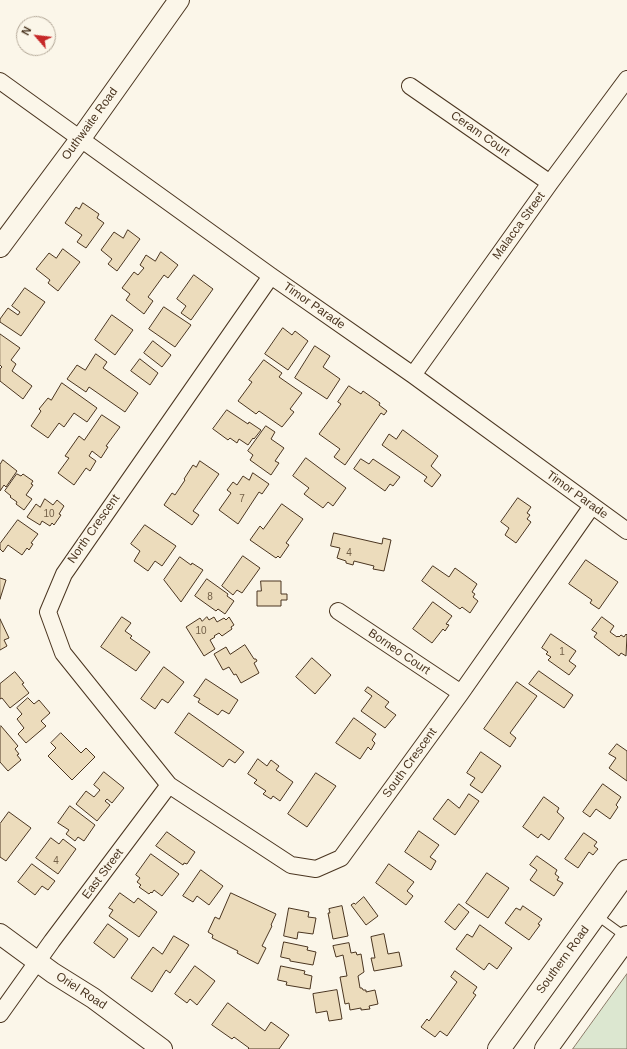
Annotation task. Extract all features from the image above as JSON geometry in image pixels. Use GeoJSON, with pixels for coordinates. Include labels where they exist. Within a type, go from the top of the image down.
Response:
{"type":"FeatureCollection","features":[{"type":"Feature","properties":{"kind":"main road","name":"Southern Road"},"geometry":{"type":"LineString","coordinates":[[499,1049],[627,871]]}},
{"type":"Feature","properties":{"kind":"main road"},"geometry":{"type":"LineString","coordinates":[[546,1049],[627,937]]}},
{"type":"Feature","properties":{"kind":"street","name":"Outhwaite Road"},"geometry":{"type":"LineString","coordinates":[[0,247],[81,138],[179,0]]}},
{"type":"Feature","properties":{"kind":"street","name":"Malacca Street"},"geometry":{"type":"LineString","coordinates":[[413,375],[550,183],[627,79]]}},
{"type":"Feature","properties":{"kind":"street","name":"Timor Parade"},"geometry":{"type":"LineString","coordinates":[[0,81],[271,276],[413,375],[627,531]]}},
{"type":"Feature","properties":{"kind":"street","name":"Ceram Court"},"geometry":{"type":"LineString","coordinates":[[410,86],[550,183]]}},
{"type":"Feature","properties":{"kind":"street","name":"North Crescent"},"geometry":{"type":"LineString","coordinates":[[169,785],[63,653],[48,612],[64,574],[271,276]]}},
{"type":"Feature","properties":{"kind":"street","name":"South Crescent"},"geometry":{"type":"LineString","coordinates":[[169,785],[291,865],[316,869],[341,858],[461,693],[592,506]]}},
{"type":"Feature","properties":{"kind":"street","name":"Borneo Court"},"geometry":{"type":"LineString","coordinates":[[338,611],[461,693]]}},
{"type":"Feature","properties":{"kind":"street","name":"East Street"},"geometry":{"type":"LineString","coordinates":[[0,1014],[169,785]]}},
{"type":"Feature","properties":{"kind":"street","name":"Oriel Road"},"geometry":{"type":"LineString","coordinates":[[0,934],[37,962],[93,998],[162,1049]]}},
{"type":"Feature","properties":{"kind":"lane"},"geometry":{"type":"LineString","coordinates":[[596,915],[627,937]]}},
{"type":"Feature","properties":{"kind":"green space"},"geometry":{"type":"Polygon","coordinates":[[[627,974],[627,1049],[573,1049],[627,974]]]}},
{"type":"Feature","properties":{"kind":"building"},"geometry":{"type":"Polygon","coordinates":[[[83,203],[99,214],[97,218],[104,223],[86,248],[77,242],[82,235],[65,223],[76,207],[79,209],[83,203]]]}},
{"type":"Feature","properties":{"kind":"building"},"geometry":{"type":"Polygon","coordinates":[[[128,230],[140,239],[117,271],[108,264],[112,259],[101,250],[114,232],[123,238],[128,230]]]}},
{"type":"Feature","properties":{"kind":"building"},"geometry":{"type":"Polygon","coordinates":[[[63,249],[80,262],[58,291],[48,283],[50,280],[36,269],[49,253],[56,258],[63,249]]]}},
{"type":"Feature","properties":{"kind":"building"},"geometry":{"type":"Polygon","coordinates":[[[161,252],[178,265],[168,278],[164,275],[148,297],[153,301],[144,314],[126,300],[130,294],[122,288],[134,272],[138,275],[144,268],[140,265],[146,255],[155,261],[161,252]]]}},
{"type":"Feature","properties":{"kind":"building"},"geometry":{"type":"Polygon","coordinates":[[[194,275],[213,289],[191,320],[181,313],[186,306],[177,299],[194,275]]]}},
{"type":"Feature","properties":{"kind":"building"},"geometry":{"type":"Polygon","coordinates":[[[25,288],[45,302],[21,336],[0,322],[0,319],[8,308],[18,315],[20,312],[12,306],[25,288]]]}},
{"type":"Feature","properties":{"kind":"building"},"geometry":{"type":"Polygon","coordinates":[[[164,307],[191,325],[175,347],[149,329],[164,307]]]}},
{"type":"Feature","properties":{"kind":"building"},"geometry":{"type":"Polygon","coordinates":[[[112,315],[133,330],[115,355],[95,340],[112,315]]]}},
{"type":"Feature","properties":{"kind":"building"},"geometry":{"type":"Polygon","coordinates":[[[283,328],[292,335],[295,331],[308,341],[288,370],[265,354],[283,328]]]}},
{"type":"Feature","properties":{"kind":"building"},"geometry":{"type":"Polygon","coordinates":[[[0,334],[20,348],[11,360],[16,364],[12,371],[32,386],[23,399],[0,381],[0,369],[2,367],[0,365],[0,334]]]}},
{"type":"Feature","properties":{"kind":"building"},"geometry":{"type":"Polygon","coordinates":[[[153,341],[171,355],[162,367],[144,353],[153,341]]]}},
{"type":"Feature","properties":{"kind":"building"},"geometry":{"type":"Polygon","coordinates":[[[315,346],[330,356],[323,367],[340,379],[327,399],[295,378],[315,346]]]}},
{"type":"Feature","properties":{"kind":"building"},"geometry":{"type":"Polygon","coordinates":[[[96,354],[107,362],[103,368],[138,393],[125,412],[89,387],[86,392],[67,379],[77,365],[85,370],[96,354]]]}},
{"type":"Feature","properties":{"kind":"building"},"geometry":{"type":"Polygon","coordinates":[[[140,359],[158,373],[150,385],[131,371],[140,359]]]}},
{"type":"Feature","properties":{"kind":"building"},"geometry":{"type":"Polygon","coordinates":[[[264,360],[282,373],[279,377],[302,393],[290,409],[294,412],[282,427],[259,411],[256,414],[238,401],[252,382],[249,380],[264,360]]]}},
{"type":"Feature","properties":{"kind":"building"},"geometry":{"type":"Polygon","coordinates":[[[62,383],[97,408],[87,422],[74,413],[64,427],[59,423],[48,438],[31,426],[41,411],[39,409],[48,398],[51,400],[62,383]]]}},
{"type":"Feature","properties":{"kind":"building"},"geometry":{"type":"Polygon","coordinates":[[[349,386],[361,394],[363,391],[380,403],[379,405],[387,411],[384,415],[381,413],[345,465],[334,457],[340,449],[319,434],[341,404],[338,402],[349,386]]]}},
{"type":"Feature","properties":{"kind":"building"},"geometry":{"type":"Polygon","coordinates":[[[227,410],[248,424],[249,422],[261,430],[248,445],[239,439],[237,443],[230,438],[228,440],[213,429],[227,410]]]}},
{"type":"Feature","properties":{"kind":"building"},"geometry":{"type":"Polygon","coordinates":[[[102,415],[120,427],[106,446],[108,447],[101,458],[92,451],[89,456],[96,461],[90,471],[86,468],[74,485],[58,473],[69,458],[65,456],[79,436],[84,440],[102,415]]]}},
{"type":"Feature","properties":{"kind":"building"},"geometry":{"type":"Polygon","coordinates":[[[266,426],[275,432],[271,439],[284,448],[275,461],[279,463],[271,475],[250,460],[253,455],[248,451],[266,426]]]}},
{"type":"Feature","properties":{"kind":"building"},"geometry":{"type":"Polygon","coordinates":[[[403,430],[438,456],[431,466],[441,475],[432,487],[424,481],[427,477],[382,445],[389,434],[396,439],[403,430]]]}},
{"type":"Feature","properties":{"kind":"building"},"geometry":{"type":"Polygon","coordinates":[[[306,458],[346,488],[333,506],[328,502],[323,508],[304,494],[309,488],[293,476],[306,458]]]}},
{"type":"Feature","properties":{"kind":"building"},"geometry":{"type":"Polygon","coordinates":[[[361,459],[369,464],[373,459],[400,477],[393,486],[390,484],[385,491],[354,469],[361,459]]]}},
{"type":"Feature","properties":{"kind":"building"},"geometry":{"type":"Polygon","coordinates":[[[3,460],[17,471],[6,487],[4,485],[0,491],[0,465],[3,460]]]}},
{"type":"Feature","properties":{"kind":"building"},"geometry":{"type":"Polygon","coordinates":[[[200,461],[219,474],[193,511],[199,515],[192,525],[164,505],[172,493],[175,495],[193,465],[196,467],[200,461]]]}},
{"type":"Feature","properties":{"kind":"building"},"geometry":{"type":"Polygon","coordinates":[[[253,473],[269,484],[262,494],[259,492],[238,524],[219,510],[231,493],[227,490],[233,482],[237,485],[243,476],[249,480],[253,473]]]}},
{"type":"Feature","properties":{"kind":"building"},"geometry":{"type":"Polygon","coordinates":[[[17,474],[21,476],[23,474],[33,481],[31,484],[33,485],[26,495],[32,499],[24,510],[16,504],[17,502],[5,491],[17,474]]]}},
{"type":"Feature","properties":{"kind":"building"},"geometry":{"type":"Polygon","coordinates":[[[518,498],[531,507],[527,513],[530,515],[527,519],[531,522],[516,543],[505,535],[509,528],[501,522],[518,498]]]}},
{"type":"Feature","properties":{"kind":"building"},"geometry":{"type":"Polygon","coordinates":[[[45,499],[53,505],[57,500],[64,506],[59,514],[61,515],[54,525],[52,523],[50,526],[42,521],[40,525],[27,517],[36,504],[40,507],[45,499]]]}},
{"type":"Feature","properties":{"kind":"building"},"geometry":{"type":"Polygon","coordinates":[[[282,504],[303,519],[286,543],[289,545],[280,558],[278,556],[276,558],[250,540],[260,526],[263,529],[282,504]]]}},
{"type":"Feature","properties":{"kind":"building"},"geometry":{"type":"Polygon","coordinates":[[[18,520],[38,534],[31,543],[33,544],[29,550],[27,548],[22,555],[8,545],[3,552],[0,549],[0,544],[18,520]]]}},
{"type":"Feature","properties":{"kind":"building"},"geometry":{"type":"Polygon","coordinates":[[[145,525],[176,546],[162,566],[155,561],[148,571],[134,561],[140,551],[131,544],[145,525]]]}},
{"type":"Feature","properties":{"kind":"building"},"geometry":{"type":"Polygon","coordinates":[[[334,533],[382,544],[383,538],[391,540],[384,571],[373,569],[374,566],[354,561],[353,565],[337,558],[340,548],[331,546],[334,533]]]}},
{"type":"Feature","properties":{"kind":"building"},"geometry":{"type":"Polygon","coordinates":[[[243,556],[260,568],[242,593],[237,590],[233,595],[222,586],[243,556]]]}},
{"type":"Feature","properties":{"kind":"building"},"geometry":{"type":"Polygon","coordinates":[[[180,557],[191,565],[192,563],[203,570],[181,602],[164,580],[180,557]]]}},
{"type":"Feature","properties":{"kind":"building"},"geometry":{"type":"Polygon","coordinates":[[[586,560],[618,582],[599,609],[590,603],[592,600],[569,584],[586,560]]]}},
{"type":"Feature","properties":{"kind":"building"},"geometry":{"type":"Polygon","coordinates":[[[433,566],[449,577],[455,568],[477,584],[472,592],[475,594],[473,597],[478,601],[470,613],[462,607],[460,609],[422,581],[433,566]]]}},
{"type":"Feature","properties":{"kind":"building"},"geometry":{"type":"Polygon","coordinates":[[[0,578],[6,580],[0,599],[0,578]]]}},
{"type":"Feature","properties":{"kind":"building"},"geometry":{"type":"Polygon","coordinates":[[[207,579],[228,594],[227,596],[234,601],[225,614],[218,609],[216,611],[195,596],[207,579]]]}},
{"type":"Feature","properties":{"kind":"building"},"geometry":{"type":"Polygon","coordinates":[[[261,581],[281,581],[281,594],[287,594],[287,600],[281,600],[281,606],[257,606],[257,591],[261,591],[261,581]]]}},
{"type":"Feature","properties":{"kind":"building"},"geometry":{"type":"Polygon","coordinates":[[[433,602],[452,616],[446,624],[449,625],[445,631],[443,629],[432,643],[413,629],[433,602]]]}},
{"type":"Feature","properties":{"kind":"building"},"geometry":{"type":"Polygon","coordinates":[[[122,617],[131,623],[125,631],[132,636],[130,638],[150,652],[136,671],[101,647],[122,617]]]}},
{"type":"Feature","properties":{"kind":"building"},"geometry":{"type":"Polygon","coordinates":[[[207,617],[209,620],[214,617],[217,622],[224,618],[226,620],[229,617],[234,625],[231,627],[232,629],[222,636],[219,633],[210,640],[215,649],[204,656],[186,627],[200,618],[202,621],[207,617]]]}},
{"type":"Feature","properties":{"kind":"building"},"geometry":{"type":"Polygon","coordinates":[[[602,617],[614,626],[610,632],[617,637],[621,635],[624,637],[626,634],[627,635],[626,656],[621,653],[619,656],[594,637],[597,633],[592,630],[602,617]]]}},
{"type":"Feature","properties":{"kind":"building"},"geometry":{"type":"Polygon","coordinates":[[[0,619],[9,638],[4,640],[7,646],[0,650],[0,619]]]}},
{"type":"Feature","properties":{"kind":"building"},"geometry":{"type":"Polygon","coordinates":[[[551,634],[576,651],[569,661],[576,666],[569,675],[548,660],[551,657],[546,654],[548,652],[542,648],[551,634]]]}},
{"type":"Feature","properties":{"kind":"building"},"geometry":{"type":"Polygon","coordinates":[[[245,645],[257,661],[254,663],[259,673],[241,683],[236,674],[234,675],[229,667],[223,670],[214,654],[226,647],[230,654],[245,645]]]}},
{"type":"Feature","properties":{"kind":"building"},"geometry":{"type":"Polygon","coordinates":[[[312,658],[331,675],[315,694],[296,677],[312,658]]]}},
{"type":"Feature","properties":{"kind":"building"},"geometry":{"type":"Polygon","coordinates":[[[164,667],[184,682],[168,703],[162,699],[155,709],[141,699],[164,667]]]}},
{"type":"Feature","properties":{"kind":"building"},"geometry":{"type":"Polygon","coordinates":[[[539,671],[573,695],[564,708],[529,684],[539,671]]]}},
{"type":"Feature","properties":{"kind":"building"},"geometry":{"type":"Polygon","coordinates":[[[15,672],[24,683],[22,684],[29,693],[10,708],[2,698],[0,699],[0,684],[15,672]]]}},
{"type":"Feature","properties":{"kind":"building"},"geometry":{"type":"Polygon","coordinates":[[[206,679],[238,700],[229,714],[222,710],[218,715],[198,702],[200,699],[194,696],[206,679]]]}},
{"type":"Feature","properties":{"kind":"building"},"geometry":{"type":"Polygon","coordinates":[[[517,682],[537,696],[510,733],[516,738],[510,747],[484,729],[517,682]]]}},
{"type":"Feature","properties":{"kind":"building"},"geometry":{"type":"Polygon","coordinates":[[[368,687],[389,702],[385,707],[396,715],[385,728],[361,711],[372,696],[365,691],[368,687]]]}},
{"type":"Feature","properties":{"kind":"building"},"geometry":{"type":"Polygon","coordinates":[[[28,698],[34,704],[39,700],[50,713],[41,721],[46,726],[26,743],[18,734],[24,728],[17,719],[22,714],[17,708],[28,698]]]}},
{"type":"Feature","properties":{"kind":"building"},"geometry":{"type":"Polygon","coordinates":[[[189,713],[244,752],[235,763],[229,759],[223,767],[175,733],[189,713]]]}},
{"type":"Feature","properties":{"kind":"building"},"geometry":{"type":"Polygon","coordinates":[[[354,718],[376,734],[372,740],[375,743],[371,750],[368,747],[360,759],[336,743],[354,718]]]}},
{"type":"Feature","properties":{"kind":"building"},"geometry":{"type":"Polygon","coordinates":[[[1,726],[18,746],[15,749],[21,760],[8,771],[0,762],[1,726]]]}},
{"type":"Feature","properties":{"kind":"building"},"geometry":{"type":"Polygon","coordinates":[[[61,733],[81,753],[86,748],[95,757],[72,780],[48,756],[56,748],[51,743],[61,733]]]}},
{"type":"Feature","properties":{"kind":"building"},"geometry":{"type":"Polygon","coordinates":[[[617,744],[627,751],[627,781],[609,768],[616,758],[609,754],[617,744]]]}},
{"type":"Feature","properties":{"kind":"building"},"geometry":{"type":"Polygon","coordinates":[[[481,752],[501,766],[482,793],[470,785],[475,778],[467,773],[481,752]]]}},
{"type":"Feature","properties":{"kind":"building"},"geometry":{"type":"Polygon","coordinates":[[[258,759],[267,766],[271,760],[279,766],[276,770],[293,782],[280,801],[273,796],[271,799],[263,794],[266,791],[254,783],[257,780],[248,774],[258,759]]]}},
{"type":"Feature","properties":{"kind":"building"},"geometry":{"type":"Polygon","coordinates":[[[104,772],[124,788],[112,803],[107,799],[105,801],[110,805],[97,821],[76,804],[86,791],[94,797],[100,790],[94,785],[104,772]]]}},
{"type":"Feature","properties":{"kind":"building"},"geometry":{"type":"Polygon","coordinates":[[[316,773],[336,786],[307,827],[288,814],[316,773]]]}},
{"type":"Feature","properties":{"kind":"building"},"geometry":{"type":"Polygon","coordinates":[[[603,784],[621,797],[616,805],[618,807],[610,819],[596,809],[590,817],[583,812],[603,784]]]}},
{"type":"Feature","properties":{"kind":"building"},"geometry":{"type":"Polygon","coordinates":[[[469,794],[479,801],[455,835],[433,819],[448,799],[459,808],[469,794]]]}},
{"type":"Feature","properties":{"kind":"building"},"geometry":{"type":"Polygon","coordinates":[[[544,797],[559,808],[557,812],[564,818],[549,840],[541,834],[538,838],[523,827],[544,797]]]}},
{"type":"Feature","properties":{"kind":"building"},"geometry":{"type":"Polygon","coordinates":[[[70,806],[95,825],[84,841],[78,837],[75,841],[66,834],[69,830],[58,823],[70,806]]]}},
{"type":"Feature","properties":{"kind":"building"},"geometry":{"type":"Polygon","coordinates":[[[9,812],[31,828],[6,861],[0,857],[0,824],[9,812]]]}},
{"type":"Feature","properties":{"kind":"building"},"geometry":{"type":"Polygon","coordinates":[[[419,831],[439,845],[430,857],[436,861],[431,870],[405,852],[419,831]]]}},
{"type":"Feature","properties":{"kind":"building"},"geometry":{"type":"Polygon","coordinates":[[[167,832],[195,852],[187,864],[184,863],[183,865],[156,846],[167,832]]]}},
{"type":"Feature","properties":{"kind":"building"},"geometry":{"type":"Polygon","coordinates":[[[584,833],[597,842],[594,846],[598,849],[593,855],[589,852],[578,868],[565,859],[584,833]]]}},
{"type":"Feature","properties":{"kind":"building"},"geometry":{"type":"Polygon","coordinates":[[[51,838],[59,844],[63,839],[76,849],[58,874],[36,858],[51,838]]]}},
{"type":"Feature","properties":{"kind":"building"},"geometry":{"type":"Polygon","coordinates":[[[151,854],[179,874],[162,896],[154,890],[149,894],[139,887],[141,885],[137,882],[140,878],[136,875],[151,854]]]}},
{"type":"Feature","properties":{"kind":"building"},"geometry":{"type":"Polygon","coordinates":[[[537,856],[557,870],[555,874],[559,877],[557,880],[563,883],[554,896],[530,880],[537,870],[530,865],[537,856]]]}},
{"type":"Feature","properties":{"kind":"building"},"geometry":{"type":"Polygon","coordinates":[[[32,864],[55,881],[48,890],[42,886],[35,895],[18,882],[32,864]]]}},
{"type":"Feature","properties":{"kind":"building"},"geometry":{"type":"Polygon","coordinates":[[[389,864],[414,882],[407,891],[413,896],[406,905],[376,883],[389,864]]]}},
{"type":"Feature","properties":{"kind":"building"},"geometry":{"type":"Polygon","coordinates":[[[201,870],[223,886],[209,905],[197,896],[193,902],[183,896],[201,870]]]}},
{"type":"Feature","properties":{"kind":"building"},"geometry":{"type":"Polygon","coordinates":[[[487,873],[509,888],[488,918],[466,903],[487,873]]]}},
{"type":"Feature","properties":{"kind":"building"},"geometry":{"type":"Polygon","coordinates":[[[120,893],[134,903],[138,898],[157,912],[139,937],[109,916],[113,910],[109,908],[120,893]]]}},
{"type":"Feature","properties":{"kind":"building"},"geometry":{"type":"Polygon","coordinates":[[[231,893],[276,914],[262,946],[266,948],[258,964],[237,953],[238,951],[212,938],[213,935],[208,932],[215,917],[219,919],[231,893]]]}},
{"type":"Feature","properties":{"kind":"building"},"geometry":{"type":"Polygon","coordinates":[[[364,897],[378,916],[366,925],[351,905],[354,903],[355,904],[364,897]]]}},
{"type":"Feature","properties":{"kind":"building"},"geometry":{"type":"Polygon","coordinates":[[[459,904],[469,912],[455,930],[445,922],[459,904]]]}},
{"type":"Feature","properties":{"kind":"building"},"geometry":{"type":"Polygon","coordinates":[[[342,906],[348,936],[333,939],[328,913],[330,913],[329,909],[342,906]]]}},
{"type":"Feature","properties":{"kind":"building"},"geometry":{"type":"Polygon","coordinates":[[[523,906],[542,919],[538,924],[540,925],[529,940],[505,923],[516,908],[520,910],[523,906]]]}},
{"type":"Feature","properties":{"kind":"building"},"geometry":{"type":"Polygon","coordinates":[[[289,908],[309,912],[308,917],[316,918],[313,934],[298,932],[297,939],[284,936],[289,908]]]}},
{"type":"Feature","properties":{"kind":"building"},"geometry":{"type":"Polygon","coordinates":[[[108,924],[128,939],[114,958],[94,943],[108,924]]]}},
{"type":"Feature","properties":{"kind":"building"},"geometry":{"type":"Polygon","coordinates":[[[480,925],[512,948],[497,969],[489,963],[484,970],[456,949],[467,934],[472,937],[480,925]]]}},
{"type":"Feature","properties":{"kind":"building"},"geometry":{"type":"Polygon","coordinates":[[[384,934],[388,954],[399,952],[402,966],[374,971],[371,958],[375,958],[371,937],[384,934]]]}},
{"type":"Feature","properties":{"kind":"building"},"geometry":{"type":"Polygon","coordinates":[[[174,936],[189,945],[170,973],[166,970],[152,992],[131,978],[153,947],[162,954],[174,936]]]}},
{"type":"Feature","properties":{"kind":"building"},"geometry":{"type":"Polygon","coordinates":[[[284,942],[308,947],[307,950],[316,952],[313,965],[290,961],[290,959],[281,957],[284,942]]]}},
{"type":"Feature","properties":{"kind":"building"},"geometry":{"type":"Polygon","coordinates":[[[349,943],[351,953],[356,952],[357,955],[361,954],[364,972],[358,976],[360,988],[366,990],[366,992],[375,990],[378,1004],[369,1006],[370,1009],[361,1010],[361,1008],[350,1010],[349,1003],[345,1004],[340,977],[347,976],[343,955],[336,957],[333,946],[349,943]]]}},
{"type":"Feature","properties":{"kind":"building"},"geometry":{"type":"Polygon","coordinates":[[[195,966],[215,981],[197,1005],[190,999],[187,1003],[175,994],[195,966]]]}},
{"type":"Feature","properties":{"kind":"building"},"geometry":{"type":"Polygon","coordinates":[[[281,966],[305,971],[304,974],[312,976],[310,989],[286,985],[287,982],[278,980],[281,966]]]}},
{"type":"Feature","properties":{"kind":"building"},"geometry":{"type":"Polygon","coordinates":[[[455,971],[477,987],[473,993],[476,995],[447,1036],[440,1031],[435,1037],[421,1027],[427,1019],[429,1021],[457,982],[451,977],[455,971]]]}},
{"type":"Feature","properties":{"kind":"building"},"geometry":{"type":"Polygon","coordinates":[[[337,990],[342,1019],[329,1021],[327,1011],[316,1013],[313,994],[337,990]]]}},
{"type":"Feature","properties":{"kind":"building"},"geometry":{"type":"Polygon","coordinates":[[[228,1003],[265,1031],[271,1022],[289,1035],[279,1049],[248,1049],[249,1048],[234,1037],[232,1039],[212,1025],[228,1003]]]}}]}
